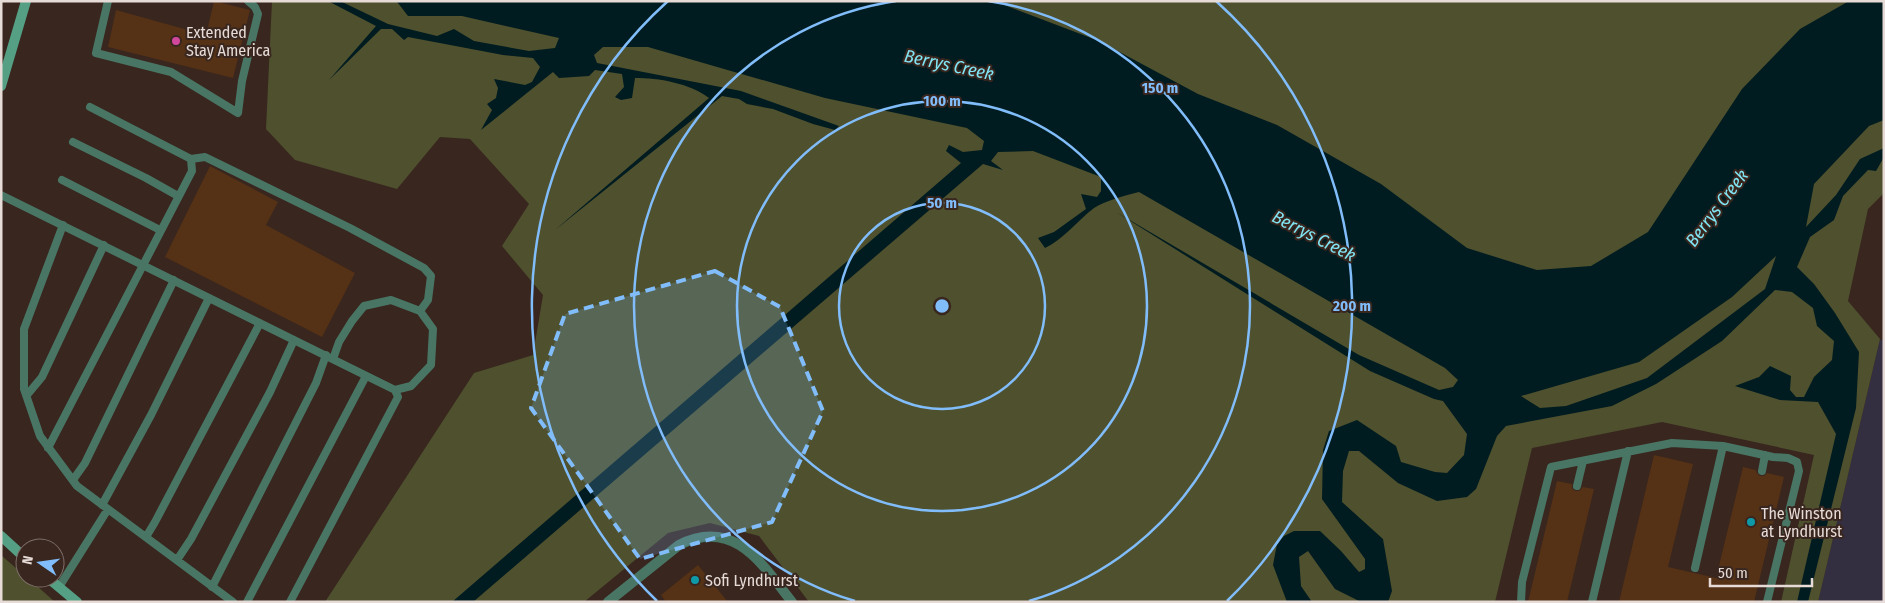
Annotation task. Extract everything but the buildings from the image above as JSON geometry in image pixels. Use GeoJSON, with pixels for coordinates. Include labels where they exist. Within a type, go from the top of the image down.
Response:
{"type":"FeatureCollection","features":[{"type":"Feature","properties":{"kind":"street"},"geometry":{"type":"LineString","coordinates":[[1,86],[26,1]]}},
{"type":"Feature","properties":{"kind":"street"},"geometry":{"type":"LineString","coordinates":[[1,536],[15,549]]}},
{"type":"Feature","properties":{"kind":"street"},"geometry":{"type":"LineString","coordinates":[[608,602],[679,545],[689,540],[708,537],[731,540],[746,548],[792,602]]}},
{"type":"Feature","properties":{"kind":"street"},"geometry":{"type":"LineString","coordinates":[[60,588],[77,602]]}},
{"type":"Feature","properties":{"kind":"lane"},"geometry":{"type":"LineString","coordinates":[[108,1],[96,54],[171,72],[238,113],[242,81],[258,14],[256,7],[248,1]]}},
{"type":"Feature","properties":{"kind":"lane"},"geometry":{"type":"LineString","coordinates":[[90,107],[191,160],[205,157],[350,228],[424,268],[431,276],[428,300],[420,311]]}},
{"type":"Feature","properties":{"kind":"lane"},"geometry":{"type":"LineString","coordinates":[[72,142],[146,178],[178,196]]}},
{"type":"Feature","properties":{"kind":"lane"},"geometry":{"type":"LineString","coordinates":[[48,448],[142,264],[192,172],[191,160]]}},
{"type":"Feature","properties":{"kind":"lane"},"geometry":{"type":"LineString","coordinates":[[62,180],[160,230]]}},
{"type":"Feature","properties":{"kind":"lane"},"geometry":{"type":"LineString","coordinates":[[1,195],[104,245],[209,298],[329,357],[395,390],[411,386],[431,365],[433,329],[420,311],[391,300],[364,306],[329,357],[212,586]]}},
{"type":"Feature","properties":{"kind":"lane"},"geometry":{"type":"LineString","coordinates":[[63,225],[24,329],[24,388],[40,436],[77,486],[233,602]]}},
{"type":"Feature","properties":{"kind":"lane"},"geometry":{"type":"LineString","coordinates":[[26,395],[42,377],[104,245]]}},
{"type":"Feature","properties":{"kind":"lane"},"geometry":{"type":"LineString","coordinates":[[72,480],[85,463],[174,280]]}},
{"type":"Feature","properties":{"kind":"lane"},"geometry":{"type":"LineString","coordinates":[[65,577],[105,507],[209,298]]}},
{"type":"Feature","properties":{"kind":"lane"},"geometry":{"type":"LineString","coordinates":[[146,537],[260,323]]}},
{"type":"Feature","properties":{"kind":"lane"},"geometry":{"type":"LineString","coordinates":[[177,560],[191,539],[270,392],[294,340]]}},
{"type":"Feature","properties":{"kind":"lane"},"geometry":{"type":"LineString","coordinates":[[247,602],[366,376]]}},
{"type":"Feature","properties":{"kind":"lane"},"geometry":{"type":"LineString","coordinates":[[290,602],[398,397],[395,390]]}},
{"type":"Feature","properties":{"kind":"lane"},"geometry":{"type":"LineString","coordinates":[[1521,602],[1522,582],[1551,467],[1672,443],[1723,446],[1788,458],[1798,462],[1800,471],[1767,602]]}},
{"type":"Feature","properties":{"kind":"lane"},"geometry":{"type":"LineString","coordinates":[[1695,568],[1723,446]]}},
{"type":"Feature","properties":{"kind":"lane"},"geometry":{"type":"LineString","coordinates":[[1592,602],[1628,452]]}},
{"type":"Feature","properties":{"kind":"lane"},"geometry":{"type":"LineString","coordinates":[[1762,471],[1765,455]]}},
{"type":"Feature","properties":{"kind":"lane"},"geometry":{"type":"LineString","coordinates":[[1577,486],[1582,461]]}},
{"type":"Feature","properties":{"kind":"highlighted area"},"geometry":{"type":"Polygon","coordinates":[[[715,271],[780,307],[823,411],[772,522],[640,559],[531,408],[565,314],[715,271]]]}},
{"type":"Feature","properties":{"kind":"shaded area"},"geometry":{"type":"Polygon","coordinates":[[[1880,339],[1884,342],[1884,602],[1818,602],[1880,339]]]}},
{"type":"Feature","properties":{"kind":"green space"},"geometry":{"type":"Polygon","coordinates":[[[272,1],[1884,1],[1884,193],[1868,209],[1848,301],[1880,339],[1818,602],[1781,602],[1814,455],[1662,422],[1532,448],[1495,602],[809,602],[759,536],[710,523],[668,533],[584,602],[325,602],[474,373],[533,355],[543,295],[502,246],[529,204],[470,139],[440,137],[397,189],[295,160],[266,129],[272,1]]]}},
{"type":"Feature","properties":{"kind":"green space"},"geometry":{"type":"Polygon","coordinates":[[[1,555],[15,567],[15,588],[39,588],[55,602],[1,602],[1,555]]]}},
{"type":"Feature","properties":{"kind":"water","name":"Berrys Creek"},"geometry":{"type":"Polygon","coordinates":[[[328,1],[340,1],[388,24],[437,36],[454,29],[474,41],[529,51],[555,48],[559,38],[462,16],[408,16],[395,1],[994,1],[1099,41],[1198,94],[1277,125],[1381,184],[1467,248],[1537,270],[1591,266],[1648,232],[1742,89],[1800,29],[1849,1],[1884,1],[1884,120],[1869,126],[1814,184],[1806,227],[1836,195],[1860,159],[1884,148],[1884,157],[1876,171],[1868,170],[1843,196],[1834,220],[1810,237],[1797,267],[1814,284],[1835,313],[1859,352],[1856,408],[1808,602],[1797,602],[1836,434],[1818,402],[1780,400],[1735,386],[1759,377],[1770,366],[1791,376],[1790,390],[1796,397],[1804,397],[1814,377],[1832,360],[1834,341],[1817,326],[1813,308],[1792,292],[1775,290],[1722,341],[1656,384],[1612,406],[1506,426],[1497,436],[1476,489],[1467,497],[1437,501],[1398,483],[1359,451],[1349,451],[1343,471],[1342,502],[1383,539],[1392,591],[1388,602],[1361,602],[1335,589],[1308,551],[1299,557],[1301,586],[1312,602],[1287,602],[1273,565],[1277,544],[1284,536],[1294,531],[1320,531],[1359,572],[1365,569],[1365,559],[1322,499],[1323,450],[1329,431],[1357,420],[1396,446],[1401,462],[1435,472],[1447,473],[1464,455],[1467,434],[1443,401],[1434,399],[1370,371],[1116,212],[1359,355],[1439,390],[1453,387],[1458,380],[1445,368],[1139,192],[1098,205],[1058,240],[1045,248],[1038,238],[1054,232],[1086,209],[1081,194],[1097,197],[1101,191],[1101,177],[1033,151],[998,152],[991,161],[1003,170],[983,164],[473,602],[452,602],[961,163],[946,151],[949,145],[963,152],[982,150],[984,141],[967,128],[825,98],[648,47],[603,47],[594,55],[597,63],[741,91],[839,126],[835,130],[773,109],[747,104],[739,99],[722,96],[555,230],[709,98],[674,82],[635,78],[632,98],[621,100],[615,97],[624,87],[622,74],[595,70],[589,76],[559,78],[553,72],[481,130],[492,110],[487,104],[496,98],[498,88],[494,79],[525,85],[532,82],[540,67],[533,58],[503,55],[408,37],[404,40],[392,29],[381,29],[329,80],[376,26],[328,1]],[[1776,256],[1732,297],[1639,362],[1521,396],[1540,408],[1566,406],[1647,378],[1765,289],[1776,256]]]}},
{"type":"Feature","properties":{"kind":"place","name":"Extended Stay America"},"geometry":{"type":"Point","coordinates":[176,41]}},
{"type":"Feature","properties":{"kind":"place","name":"The Winston at Lyndhurst"},"geometry":{"type":"Point","coordinates":[1751,522]}},
{"type":"Feature","properties":{"kind":"place","name":"Sofi Lyndhurst"},"geometry":{"type":"Point","coordinates":[695,580]}}]}
